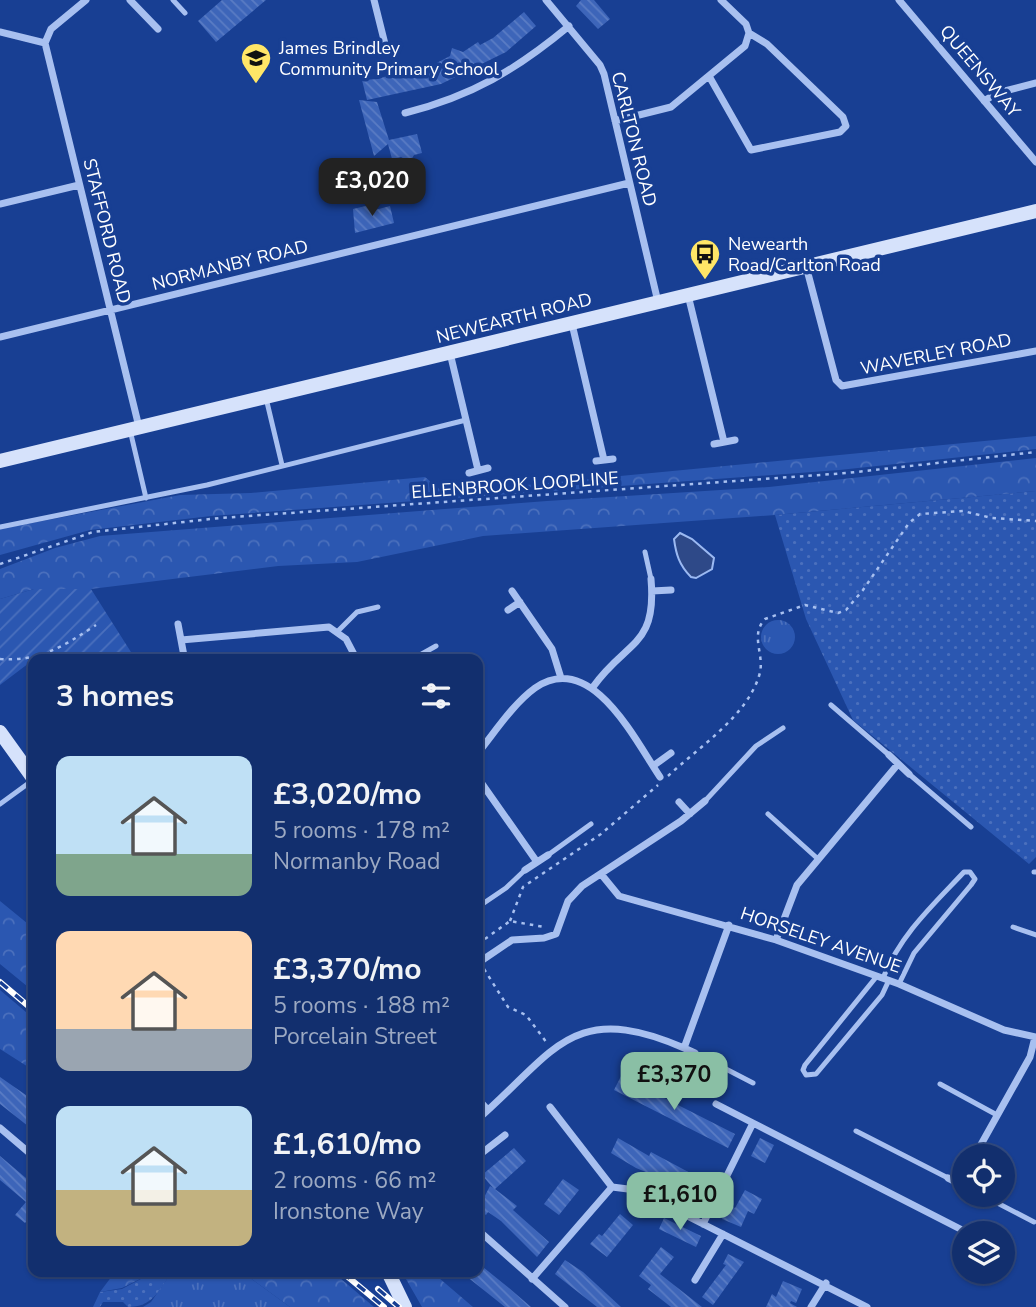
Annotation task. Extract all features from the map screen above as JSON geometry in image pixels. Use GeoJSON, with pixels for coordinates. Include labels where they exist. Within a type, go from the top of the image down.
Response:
{"type":"FeatureCollection","features":[{"type":"Feature","properties":{"kind":"main road","name":"NEWEARTH ROAD"},"geometry":{"type":"LineString","coordinates":[[0,461],[1036,211]]}},
{"type":"Feature","properties":{"kind":"main road"},"geometry":{"type":"LineString","coordinates":[[0,732],[28,772]]}},
{"type":"Feature","properties":{"kind":"main road"},"geometry":{"type":"LineString","coordinates":[[390,1277],[405,1307]]}},
{"type":"Feature","properties":{"kind":"street"},"geometry":{"type":"LineString","coordinates":[[0,32],[45,43],[51,29],[86,0]]}},
{"type":"Feature","properties":{"kind":"street"},"geometry":{"type":"LineString","coordinates":[[130,0],[158,29]]}},
{"type":"Feature","properties":{"kind":"street"},"geometry":{"type":"LineString","coordinates":[[374,0],[387,52]]}},
{"type":"Feature","properties":{"kind":"street","name":"CARLTON ROAD"},"geometry":{"type":"LineString","coordinates":[[547,0],[600,65],[658,302]]}},
{"type":"Feature","properties":{"kind":"street"},"geometry":{"type":"LineString","coordinates":[[614,121],[671,107],[745,46],[749,33],[746,24],[721,0]]}},
{"type":"Feature","properties":{"kind":"street","name":"QUEENSWAY"},"geometry":{"type":"LineString","coordinates":[[899,0],[1036,162]]}},
{"type":"Feature","properties":{"kind":"street"},"geometry":{"type":"LineString","coordinates":[[405,114],[444,103],[517,68],[569,26]]}},
{"type":"Feature","properties":{"kind":"street"},"geometry":{"type":"LineString","coordinates":[[709,76],[751,150],[844,129],[846,126],[843,117],[767,44],[749,33]]}},
{"type":"Feature","properties":{"kind":"street"},"geometry":{"type":"LineString","coordinates":[[384,38],[395,35]]}},
{"type":"Feature","properties":{"kind":"street","name":"STAFFORD ROAD"},"geometry":{"type":"LineString","coordinates":[[45,43],[111,310],[134,429]]}},
{"type":"Feature","properties":{"kind":"street"},"geometry":{"type":"LineString","coordinates":[[984,101],[997,93],[1036,83]]}},
{"type":"Feature","properties":{"kind":"street","name":"NORMANBY ROAD"},"geometry":{"type":"LineString","coordinates":[[0,337],[629,183]]}},
{"type":"Feature","properties":{"kind":"street"},"geometry":{"type":"LineString","coordinates":[[0,204],[79,185]]}},
{"type":"Feature","properties":{"kind":"street","name":"WAVERLEY ROAD"},"geometry":{"type":"LineString","coordinates":[[806,266],[836,380],[842,386],[1036,351]]}},
{"type":"Feature","properties":{"kind":"street"},"geometry":{"type":"LineString","coordinates":[[688,295],[724,442]]}},
{"type":"Feature","properties":{"kind":"street"},"geometry":{"type":"LineString","coordinates":[[572,324],[604,460]]}},
{"type":"Feature","properties":{"kind":"street"},"geometry":{"type":"LineString","coordinates":[[450,353],[478,470]]}},
{"type":"Feature","properties":{"kind":"street"},"geometry":{"type":"LineString","coordinates":[[714,444],[735,440]]}},
{"type":"Feature","properties":{"kind":"street"},"geometry":{"type":"LineString","coordinates":[[468,473],[488,468]]}},
{"type":"Feature","properties":{"kind":"street"},"geometry":{"type":"LineString","coordinates":[[593,687],[603,673],[643,635],[652,615],[651,579]]}},
{"type":"Feature","properties":{"kind":"street"},"geometry":{"type":"LineString","coordinates":[[652,591],[671,590]]}},
{"type":"Feature","properties":{"kind":"street"},"geometry":{"type":"LineString","coordinates":[[512,591],[552,649],[561,678]]}},
{"type":"Feature","properties":{"kind":"street"},"geometry":{"type":"LineString","coordinates":[[508,610],[520,602]]}},
{"type":"Feature","properties":{"kind":"street"},"geometry":{"type":"LineString","coordinates":[[178,624],[184,654]]}},
{"type":"Feature","properties":{"kind":"street"},"geometry":{"type":"LineString","coordinates":[[181,640],[318,626],[338,631],[354,654]]}},
{"type":"Feature","properties":{"kind":"street"},"geometry":{"type":"LineString","coordinates":[[483,747],[535,688],[561,678],[593,687],[606,700],[660,777]]}},
{"type":"Feature","properties":{"kind":"street"},"geometry":{"type":"LineString","coordinates":[[653,766],[671,753]]}},
{"type":"Feature","properties":{"kind":"street"},"geometry":{"type":"LineString","coordinates":[[888,755],[909,774]]}},
{"type":"Feature","properties":{"kind":"street"},"geometry":{"type":"LineString","coordinates":[[776,940],[797,885],[898,764]]}},
{"type":"Feature","properties":{"kind":"street"},"geometry":{"type":"LineString","coordinates":[[483,785],[537,862]]}},
{"type":"Feature","properties":{"kind":"street"},"geometry":{"type":"LineString","coordinates":[[483,959],[512,940],[552,936],[559,928],[574,893],[705,801]]}},
{"type":"Feature","properties":{"kind":"street"},"geometry":{"type":"LineString","coordinates":[[679,802],[690,814]]}},
{"type":"Feature","properties":{"kind":"street"},"geometry":{"type":"LineString","coordinates":[[525,870],[548,855]]}},
{"type":"Feature","properties":{"kind":"street","name":"HORSELEY AVENUE"},"geometry":{"type":"LineString","coordinates":[[601,874],[619,896],[776,940],[899,984],[1004,1030],[1036,1037]]}},
{"type":"Feature","properties":{"kind":"street"},"geometry":{"type":"LineString","coordinates":[[684,1048],[729,925]]}},
{"type":"Feature","properties":{"kind":"street"},"geometry":{"type":"LineString","coordinates":[[483,1114],[509,1093],[528,1070],[553,1047],[587,1032],[624,1029],[651,1035],[695,1053]]}},
{"type":"Feature","properties":{"kind":"street"},"geometry":{"type":"LineString","coordinates":[[981,1144],[1030,1056],[1036,1037]]}},
{"type":"Feature","properties":{"kind":"street"},"geometry":{"type":"LineString","coordinates":[[483,1104],[488,1110]]}},
{"type":"Feature","properties":{"kind":"street"},"geometry":{"type":"LineString","coordinates":[[716,1104],[952,1225]]}},
{"type":"Feature","properties":{"kind":"street"},"geometry":{"type":"LineString","coordinates":[[550,1107],[612,1187],[636,1190],[826,1283],[867,1307]]}},
{"type":"Feature","properties":{"kind":"street"},"geometry":{"type":"LineString","coordinates":[[703,1224],[752,1123]]}},
{"type":"Feature","properties":{"kind":"street"},"geometry":{"type":"LineString","coordinates":[[0,1128],[28,1152]]}},
{"type":"Feature","properties":{"kind":"street"},"geometry":{"type":"LineString","coordinates":[[483,1152],[505,1135]]}},
{"type":"Feature","properties":{"kind":"street"},"geometry":{"type":"LineString","coordinates":[[948,1178],[952,1180]]}},
{"type":"Feature","properties":{"kind":"street"},"geometry":{"type":"LineString","coordinates":[[532,1279],[612,1187]]}},
{"type":"Feature","properties":{"kind":"street"},"geometry":{"type":"LineString","coordinates":[[695,1280],[723,1234]]}},
{"type":"Feature","properties":{"kind":"street"},"geometry":{"type":"LineString","coordinates":[[483,1235],[565,1307]]}},
{"type":"Feature","properties":{"kind":"street"},"geometry":{"type":"LineString","coordinates":[[811,1307],[826,1283]]}},
{"type":"Feature","properties":{"kind":"lane"},"geometry":{"type":"LineString","coordinates":[[173,0],[185,13]]}},
{"type":"Feature","properties":{"kind":"lane"},"geometry":{"type":"LineString","coordinates":[[266,398],[282,465]]}},
{"type":"Feature","properties":{"kind":"lane"},"geometry":{"type":"LineString","coordinates":[[0,527],[146,498],[466,420]]}},
{"type":"Feature","properties":{"kind":"lane"},"geometry":{"type":"LineString","coordinates":[[134,429],[146,498]]}},
{"type":"Feature","properties":{"kind":"lane"},"geometry":{"type":"LineString","coordinates":[[645,552],[651,579]]}},
{"type":"Feature","properties":{"kind":"lane"},"geometry":{"type":"LineString","coordinates":[[338,631],[358,612],[378,607]]}},
{"type":"Feature","properties":{"kind":"lane"},"geometry":{"type":"LineString","coordinates":[[422,654],[436,646]]}},
{"type":"Feature","properties":{"kind":"lane"},"geometry":{"type":"LineString","coordinates":[[831,705],[888,755]]}},
{"type":"Feature","properties":{"kind":"lane"},"geometry":{"type":"LineString","coordinates":[[705,801],[756,746],[783,728]]}},
{"type":"Feature","properties":{"kind":"lane"},"geometry":{"type":"LineString","coordinates":[[909,774],[971,827]]}},
{"type":"Feature","properties":{"kind":"lane"},"geometry":{"type":"LineString","coordinates":[[0,804],[28,783]]}},
{"type":"Feature","properties":{"kind":"lane"},"geometry":{"type":"LineString","coordinates":[[768,814],[818,859]]}},
{"type":"Feature","properties":{"kind":"lane"},"geometry":{"type":"LineString","coordinates":[[548,855],[590,824]]}},
{"type":"Feature","properties":{"kind":"lane"},"geometry":{"type":"LineString","coordinates":[[483,904],[506,888],[525,870]]}},
{"type":"Feature","properties":{"kind":"lane"},"geometry":{"type":"LineString","coordinates":[[883,978],[882,995],[816,1074],[806,1075],[803,1070],[805,1065],[883,978],[898,944],[931,904],[964,872],[970,872],[975,879],[914,953],[899,984]]}},
{"type":"Feature","properties":{"kind":"lane"},"geometry":{"type":"LineString","coordinates":[[1013,927],[1036,935]]}},
{"type":"Feature","properties":{"kind":"lane"},"geometry":{"type":"LineString","coordinates":[[695,1053],[753,1083]]}},
{"type":"Feature","properties":{"kind":"lane"},"geometry":{"type":"LineString","coordinates":[[940,1084],[997,1115]]}},
{"type":"Feature","properties":{"kind":"lane"},"geometry":{"type":"LineString","coordinates":[[856,1131],[948,1178]]}},
{"type":"Feature","properties":{"kind":"lane"},"geometry":{"type":"LineString","coordinates":[[1005,1207],[1034,1222]]}},
{"type":"Feature","properties":{"kind":"path","name":"ELLENBROOK LOOPLINE"},"geometry":{"type":"LineString","coordinates":[[0,564],[93,532],[220,518],[847,473],[1036,452]]}},
{"type":"Feature","properties":{"kind":"path"},"geometry":{"type":"LineString","coordinates":[[483,940],[510,921],[523,887],[622,817],[745,702],[762,667],[757,634],[765,619],[805,606],[838,613],[846,610],[863,590],[908,523],[920,514],[962,511],[992,518],[1036,521]]}},
{"type":"Feature","properties":{"kind":"path"},"geometry":{"type":"LineString","coordinates":[[46,654],[96,625]]}},
{"type":"Feature","properties":{"kind":"path"},"geometry":{"type":"LineString","coordinates":[[0,659],[28,656]]}},
{"type":"Feature","properties":{"kind":"path"},"geometry":{"type":"LineString","coordinates":[[510,921],[545,928],[552,936]]}},
{"type":"Feature","properties":{"kind":"path"},"geometry":{"type":"LineString","coordinates":[[483,970],[508,1007],[527,1015],[542,1039],[553,1047]]}},
{"type":"Feature","properties":{"kind":"green space"},"geometry":{"type":"Polygon","coordinates":[[[1036,436],[1036,449],[839,470],[211,516],[90,530],[0,555],[0,529],[180,495],[251,493],[425,477],[444,493],[1036,436]]]}},
{"type":"Feature","properties":{"kind":"green space"},"geometry":{"type":"Polygon","coordinates":[[[1036,458],[1036,491],[775,515],[483,536],[357,562],[278,566],[91,589],[34,589],[0,599],[0,569],[55,548],[100,536],[547,501],[769,487],[1036,458]]]}},
{"type":"Feature","properties":{"kind":"green space"},"geometry":{"type":"Polygon","coordinates":[[[1036,491],[1036,857],[1029,864],[853,720],[806,619],[775,515],[1036,491]]]}},
{"type":"Feature","properties":{"kind":"green space"},"geometry":{"type":"Polygon","coordinates":[[[34,589],[91,589],[132,654],[28,654],[28,664],[0,685],[0,599],[34,589]]]}},
{"type":"Feature","properties":{"kind":"green space"},"geometry":{"type":"Polygon","coordinates":[[[778,620],[790,625],[795,637],[790,649],[778,654],[766,649],[761,637],[766,625],[778,620]]]}},
{"type":"Feature","properties":{"kind":"green space"},"geometry":{"type":"Polygon","coordinates":[[[0,901],[28,924],[28,987],[0,964],[0,901]]]}},
{"type":"Feature","properties":{"kind":"green space"},"geometry":{"type":"Polygon","coordinates":[[[0,990],[28,1014],[28,1067],[0,1049],[0,990]]]}},
{"type":"Feature","properties":{"kind":"green space"},"geometry":{"type":"Polygon","coordinates":[[[111,1277],[144,1277],[122,1288],[100,1292],[111,1277]]]}},
{"type":"Feature","properties":{"kind":"green space"},"geometry":{"type":"Polygon","coordinates":[[[145,1277],[169,1277],[159,1291],[143,1304],[128,1307],[123,1302],[103,1302],[100,1307],[93,1307],[100,1292],[122,1289],[145,1277]]]}},
{"type":"Feature","properties":{"kind":"green space"},"geometry":{"type":"Polygon","coordinates":[[[168,1277],[249,1277],[290,1307],[143,1307],[151,1302],[168,1277]]]}},
{"type":"Feature","properties":{"kind":"green space"},"geometry":{"type":"Polygon","coordinates":[[[249,1277],[339,1277],[374,1307],[290,1307],[249,1277]]]}},
{"type":"Feature","properties":{"kind":"green space"},"geometry":{"type":"Polygon","coordinates":[[[405,1277],[438,1277],[473,1307],[422,1307],[405,1277]]]}},
{"type":"Feature","properties":{"kind":"shaded area"},"geometry":{"type":"Polygon","coordinates":[[[680,533],[692,539],[714,558],[712,569],[696,578],[687,573],[679,559],[674,539],[680,533]]]}},
{"type":"Feature","properties":{"kind":"building"},"geometry":{"type":"Polygon","coordinates":[[[222,0],[266,0],[216,42],[198,21],[222,0]]]}},
{"type":"Feature","properties":{"kind":"building"},"geometry":{"type":"Polygon","coordinates":[[[581,0],[594,0],[610,19],[598,29],[576,6],[581,0]]]}},
{"type":"Feature","properties":{"kind":"building"},"geometry":{"type":"Polygon","coordinates":[[[524,12],[536,26],[506,52],[441,84],[367,100],[362,80],[378,79],[423,64],[429,67],[450,56],[452,48],[463,52],[478,42],[480,45],[493,38],[524,12]]]}},
{"type":"Feature","properties":{"kind":"building"},"geometry":{"type":"Polygon","coordinates":[[[359,100],[377,102],[389,140],[417,134],[422,153],[414,155],[410,162],[401,157],[392,159],[388,144],[374,156],[359,100]]]}},
{"type":"Feature","properties":{"kind":"building"},"geometry":{"type":"Polygon","coordinates":[[[374,204],[375,210],[390,206],[394,223],[355,233],[353,209],[374,204]]]}},
{"type":"Feature","properties":{"kind":"building"},"geometry":{"type":"Polygon","coordinates":[[[621,1076],[735,1134],[728,1148],[614,1090],[621,1076]]]}},
{"type":"Feature","properties":{"kind":"building"},"geometry":{"type":"Polygon","coordinates":[[[0,1077],[28,1097],[28,1126],[0,1104],[0,1077]]]}},
{"type":"Feature","properties":{"kind":"building"},"geometry":{"type":"Polygon","coordinates":[[[618,1138],[649,1156],[651,1152],[694,1175],[687,1189],[636,1168],[611,1153],[618,1138]]]}},
{"type":"Feature","properties":{"kind":"building"},"geometry":{"type":"Polygon","coordinates":[[[760,1138],[774,1145],[765,1163],[751,1156],[760,1138]]]}},
{"type":"Feature","properties":{"kind":"building"},"geometry":{"type":"Polygon","coordinates":[[[514,1148],[526,1161],[495,1189],[517,1206],[513,1210],[549,1242],[537,1257],[501,1221],[488,1212],[486,1215],[483,1213],[483,1199],[490,1186],[493,1188],[483,1174],[514,1148]]]}},
{"type":"Feature","properties":{"kind":"building"},"geometry":{"type":"Polygon","coordinates":[[[0,1156],[28,1180],[28,1219],[25,1223],[15,1215],[26,1202],[0,1180],[0,1156]]]}},
{"type":"Feature","properties":{"kind":"building"},"geometry":{"type":"Polygon","coordinates":[[[563,1179],[579,1190],[559,1215],[544,1204],[563,1179]]]}},
{"type":"Feature","properties":{"kind":"building"},"geometry":{"type":"Polygon","coordinates":[[[745,1190],[762,1199],[754,1214],[748,1211],[741,1227],[722,1219],[728,1205],[735,1208],[745,1190]]]}},
{"type":"Feature","properties":{"kind":"building"},"geometry":{"type":"Polygon","coordinates":[[[620,1214],[633,1225],[607,1257],[590,1244],[599,1234],[602,1236],[620,1214]]]}},
{"type":"Feature","properties":{"kind":"building"},"geometry":{"type":"Polygon","coordinates":[[[664,1218],[701,1236],[696,1247],[659,1229],[664,1218]]]}},
{"type":"Feature","properties":{"kind":"building"},"geometry":{"type":"Polygon","coordinates":[[[661,1247],[674,1257],[660,1274],[702,1307],[671,1307],[648,1289],[651,1285],[639,1276],[661,1247]]]}},
{"type":"Feature","properties":{"kind":"building"},"geometry":{"type":"Polygon","coordinates":[[[728,1254],[744,1262],[713,1305],[702,1297],[726,1265],[723,1264],[728,1254]]]}},
{"type":"Feature","properties":{"kind":"building"},"geometry":{"type":"Polygon","coordinates":[[[565,1260],[583,1272],[621,1307],[597,1307],[555,1274],[565,1260]]]}},
{"type":"Feature","properties":{"kind":"building"},"geometry":{"type":"Polygon","coordinates":[[[483,1267],[531,1307],[505,1307],[467,1277],[483,1277],[483,1267]]]}},
{"type":"Feature","properties":{"kind":"building"},"geometry":{"type":"Polygon","coordinates":[[[783,1281],[802,1289],[796,1303],[790,1303],[797,1307],[766,1307],[772,1294],[776,1297],[783,1281]]]}},
{"type":"Feature","properties":{"kind":"railway"},"geometry":{"type":"LineString","coordinates":[[0,982],[28,1006]]}},
{"type":"Feature","properties":{"kind":"railway"},"geometry":{"type":"LineString","coordinates":[[348,1277],[384,1307]]}},
{"type":"Feature","properties":{"kind":"railway"},"geometry":{"type":"LineString","coordinates":[[378,1289],[399,1307]]}},
{"type":"Feature","properties":{"kind":"place","name":"James Brindley Community Primary School"},"geometry":{"type":"Point","coordinates":[256,85]}},
{"type":"Feature","properties":{"kind":"place","name":"Newearth Road/Carlton Road"},"geometry":{"type":"Point","coordinates":[705,281]}}]}
